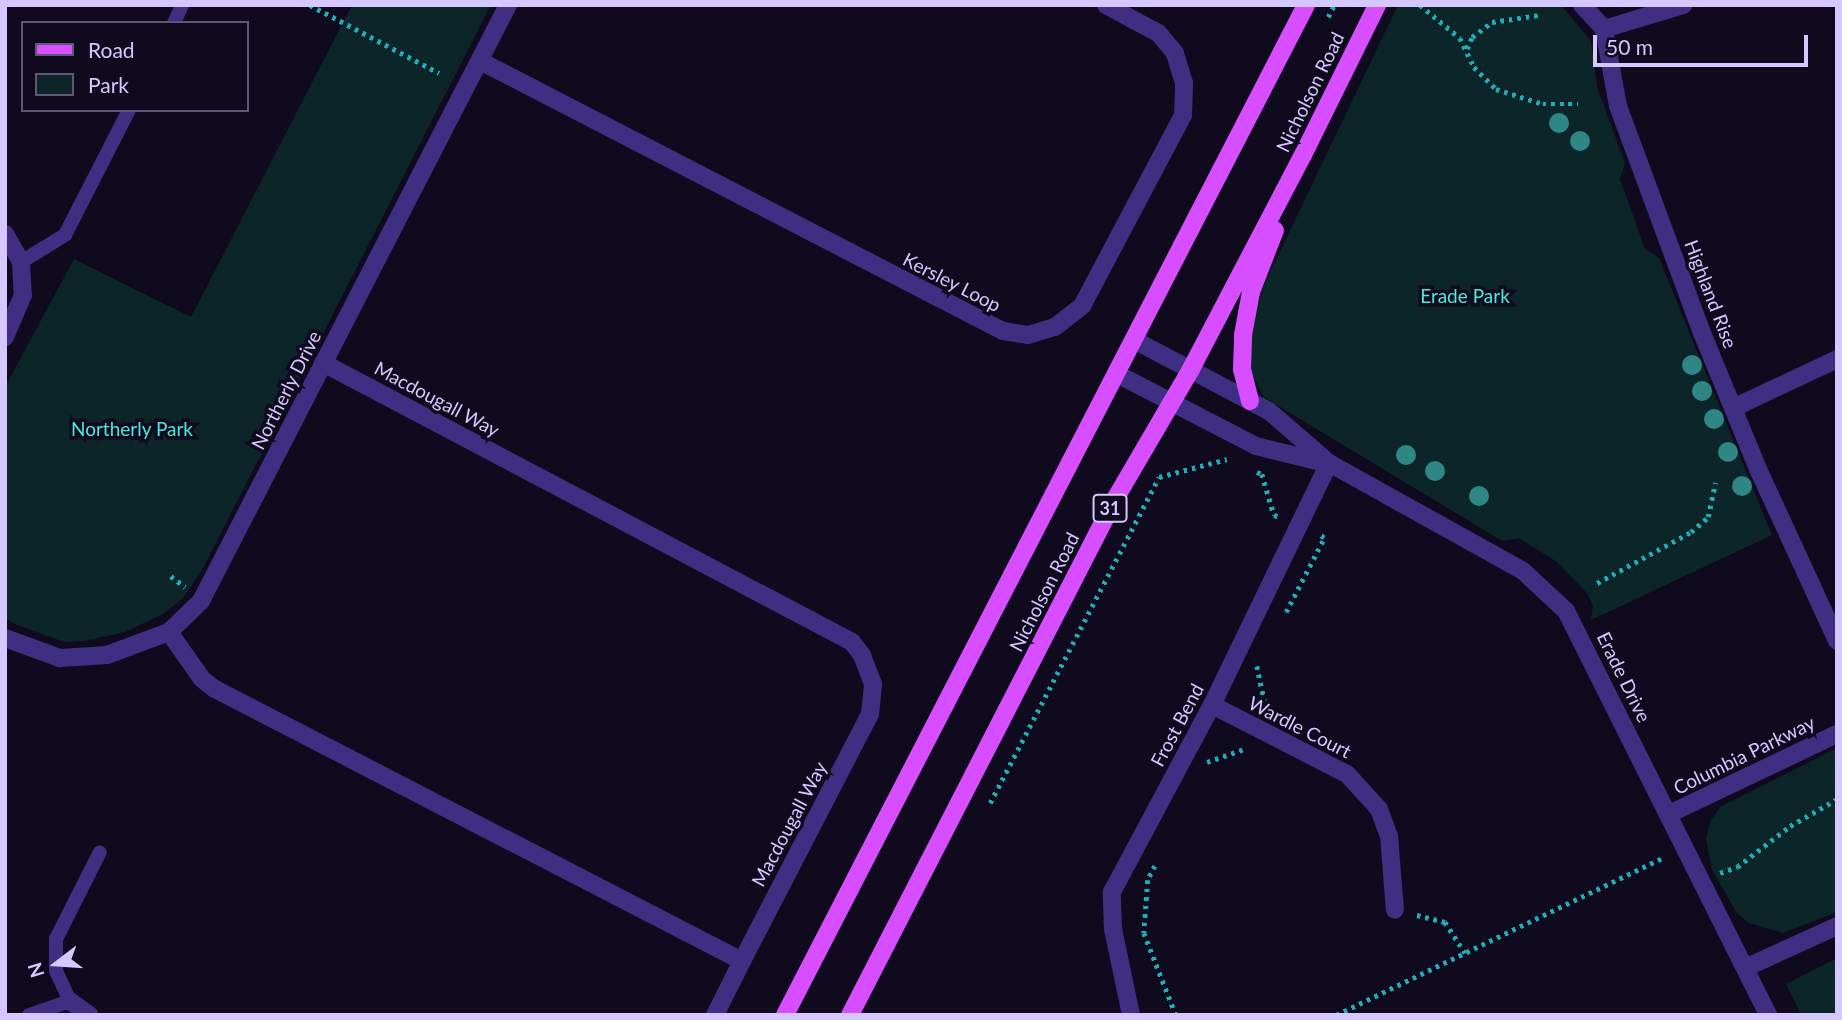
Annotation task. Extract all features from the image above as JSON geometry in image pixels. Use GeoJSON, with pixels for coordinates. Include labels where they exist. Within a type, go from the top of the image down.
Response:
{"type":"FeatureCollection","features":[{"type":"Feature","properties":{"kind":"main road","name":"Nicholson Road"},"geometry":{"type":"LineString","coordinates":[[785,1015],[1119,375],[1307,5]]}},
{"type":"Feature","properties":{"kind":"main road","name":"Nicholson Road"},"geometry":{"type":"LineString","coordinates":[[850,1015],[1114,501],[1191,369],[1303,155],[1377,5]]}},
{"type":"Feature","properties":{"kind":"main road"},"geometry":{"type":"LineString","coordinates":[[1250,401],[1242,369],[1251,292],[1303,155]]}},
{"type":"Feature","properties":{"kind":"street","name":"Northerly Drive"},"geometry":{"type":"LineString","coordinates":[[8,646],[60,658],[85,657],[127,649],[169,632],[201,601],[508,5]]}},
{"type":"Feature","properties":{"kind":"street","name":"Kersley Loop"},"geometry":{"type":"LineString","coordinates":[[480,61],[1003,331],[1028,335],[1055,327],[1082,306],[1183,115],[1184,83],[1175,54],[1158,33],[1106,5]]}},
{"type":"Feature","properties":{"kind":"street"},"geometry":{"type":"LineString","coordinates":[[1582,5],[1604,29],[1683,5]]}},
{"type":"Feature","properties":{"kind":"street","name":"Highland Rise"},"geometry":{"type":"LineString","coordinates":[[1604,29],[1618,106],[1733,408],[1837,641]]}},
{"type":"Feature","properties":{"kind":"street"},"geometry":{"type":"LineString","coordinates":[[5,234],[21,262],[20,312],[5,337]]}},
{"type":"Feature","properties":{"kind":"street","name":"Erade Drive"},"geometry":{"type":"LineString","coordinates":[[1136,341],[1273,414],[1329,463],[1508,561],[1541,585],[1576,628],[1768,1015]]}},
{"type":"Feature","properties":{"kind":"street"},"geometry":{"type":"LineString","coordinates":[[1733,408],[1837,359]]}},
{"type":"Feature","properties":{"kind":"street","name":"Macdougall Way"},"geometry":{"type":"LineString","coordinates":[[323,363],[852,642],[862,655],[873,684],[870,714],[715,1015]]}},
{"type":"Feature","properties":{"kind":"street","name":"Erade Drive"},"geometry":{"type":"LineString","coordinates":[[1119,375],[1256,446],[1329,463]]}},
{"type":"Feature","properties":{"kind":"street","name":"Frost Bend"},"geometry":{"type":"LineString","coordinates":[[1131,1015],[1113,929],[1112,892],[1212,705],[1329,463]]}},
{"type":"Feature","properties":{"kind":"street"},"geometry":{"type":"LineString","coordinates":[[169,632],[202,679],[215,689],[742,961]]}},
{"type":"Feature","properties":{"kind":"street","name":"Wardle Court"},"geometry":{"type":"LineString","coordinates":[[1212,705],[1348,774],[1379,809],[1389,836],[1395,910]]}},
{"type":"Feature","properties":{"kind":"street","name":"Columbia Parkway"},"geometry":{"type":"LineString","coordinates":[[1668,814],[1837,734]]}},
{"type":"Feature","properties":{"kind":"street"},"geometry":{"type":"LineString","coordinates":[[1745,968],[1837,926]]}},
{"type":"Feature","properties":{"kind":"street"},"geometry":{"type":"LineString","coordinates":[[71,1001],[89,1015]]}},
{"type":"Feature","properties":{"kind":"lane"},"geometry":{"type":"LineString","coordinates":[[175,21],[182,5]]}},
{"type":"Feature","properties":{"kind":"lane"},"geometry":{"type":"LineString","coordinates":[[21,262],[65,235],[129,112]]}},
{"type":"Feature","properties":{"kind":"lane"},"geometry":{"type":"LineString","coordinates":[[29,1015],[71,1001],[56,971],[56,939],[100,852]]}},
{"type":"Feature","properties":{"kind":"path"},"geometry":{"type":"LineString","coordinates":[[310,5],[439,73]]}},
{"type":"Feature","properties":{"kind":"path"},"geometry":{"type":"LineString","coordinates":[[1420,5],[1448,26],[1466,49],[1474,67],[1496,89],[1543,103],[1578,104]]}},
{"type":"Feature","properties":{"kind":"path"},"geometry":{"type":"LineString","coordinates":[[1466,49],[1472,37],[1492,22],[1539,15]]}},
{"type":"Feature","properties":{"kind":"path"},"geometry":{"type":"LineString","coordinates":[[990,803],[1159,477],[1222,457],[1245,466],[1256,446]]}},
{"type":"Feature","properties":{"kind":"path"},"geometry":{"type":"LineString","coordinates":[[1597,583],[1691,532],[1708,517],[1715,483]]}},
{"type":"Feature","properties":{"kind":"path"},"geometry":{"type":"LineString","coordinates":[[1717,874],[1737,867],[1790,826],[1837,799]]}},
{"type":"Feature","properties":{"kind":"path"},"geometry":{"type":"LineString","coordinates":[[1336,1015],[1685,848]]}},
{"type":"Feature","properties":{"kind":"path"},"geometry":{"type":"LineString","coordinates":[[1395,910],[1445,922],[1465,953]]}},
{"type":"Feature","properties":{"kind":"green space","name":"Northerly Park"},"geometry":{"type":"Polygon","coordinates":[[[352,5],[491,5],[201,572],[182,599],[163,614],[125,632],[84,641],[64,642],[15,624],[5,618],[5,387],[74,259],[191,317],[352,5]]]}},
{"type":"Feature","properties":{"kind":"green space","name":"Erade Park"},"geometry":{"type":"Polygon","coordinates":[[[1398,5],[1561,5],[1591,41],[1597,87],[1625,163],[1620,179],[1645,249],[1659,258],[1772,535],[1591,620],[1593,606],[1587,593],[1557,562],[1519,538],[1502,541],[1264,397],[1249,368],[1253,320],[1264,285],[1398,5]]]}},
{"type":"Feature","properties":{"kind":"green space"},"geometry":{"type":"Polygon","coordinates":[[[1837,748],[1837,912],[1783,933],[1749,923],[1737,913],[1712,870],[1706,839],[1710,822],[1720,807],[1837,748]]]}},
{"type":"Feature","properties":{"kind":"green space"},"geometry":{"type":"Polygon","coordinates":[[[1837,958],[1837,1015],[1801,1015],[1786,984],[1837,958]]]}}]}
